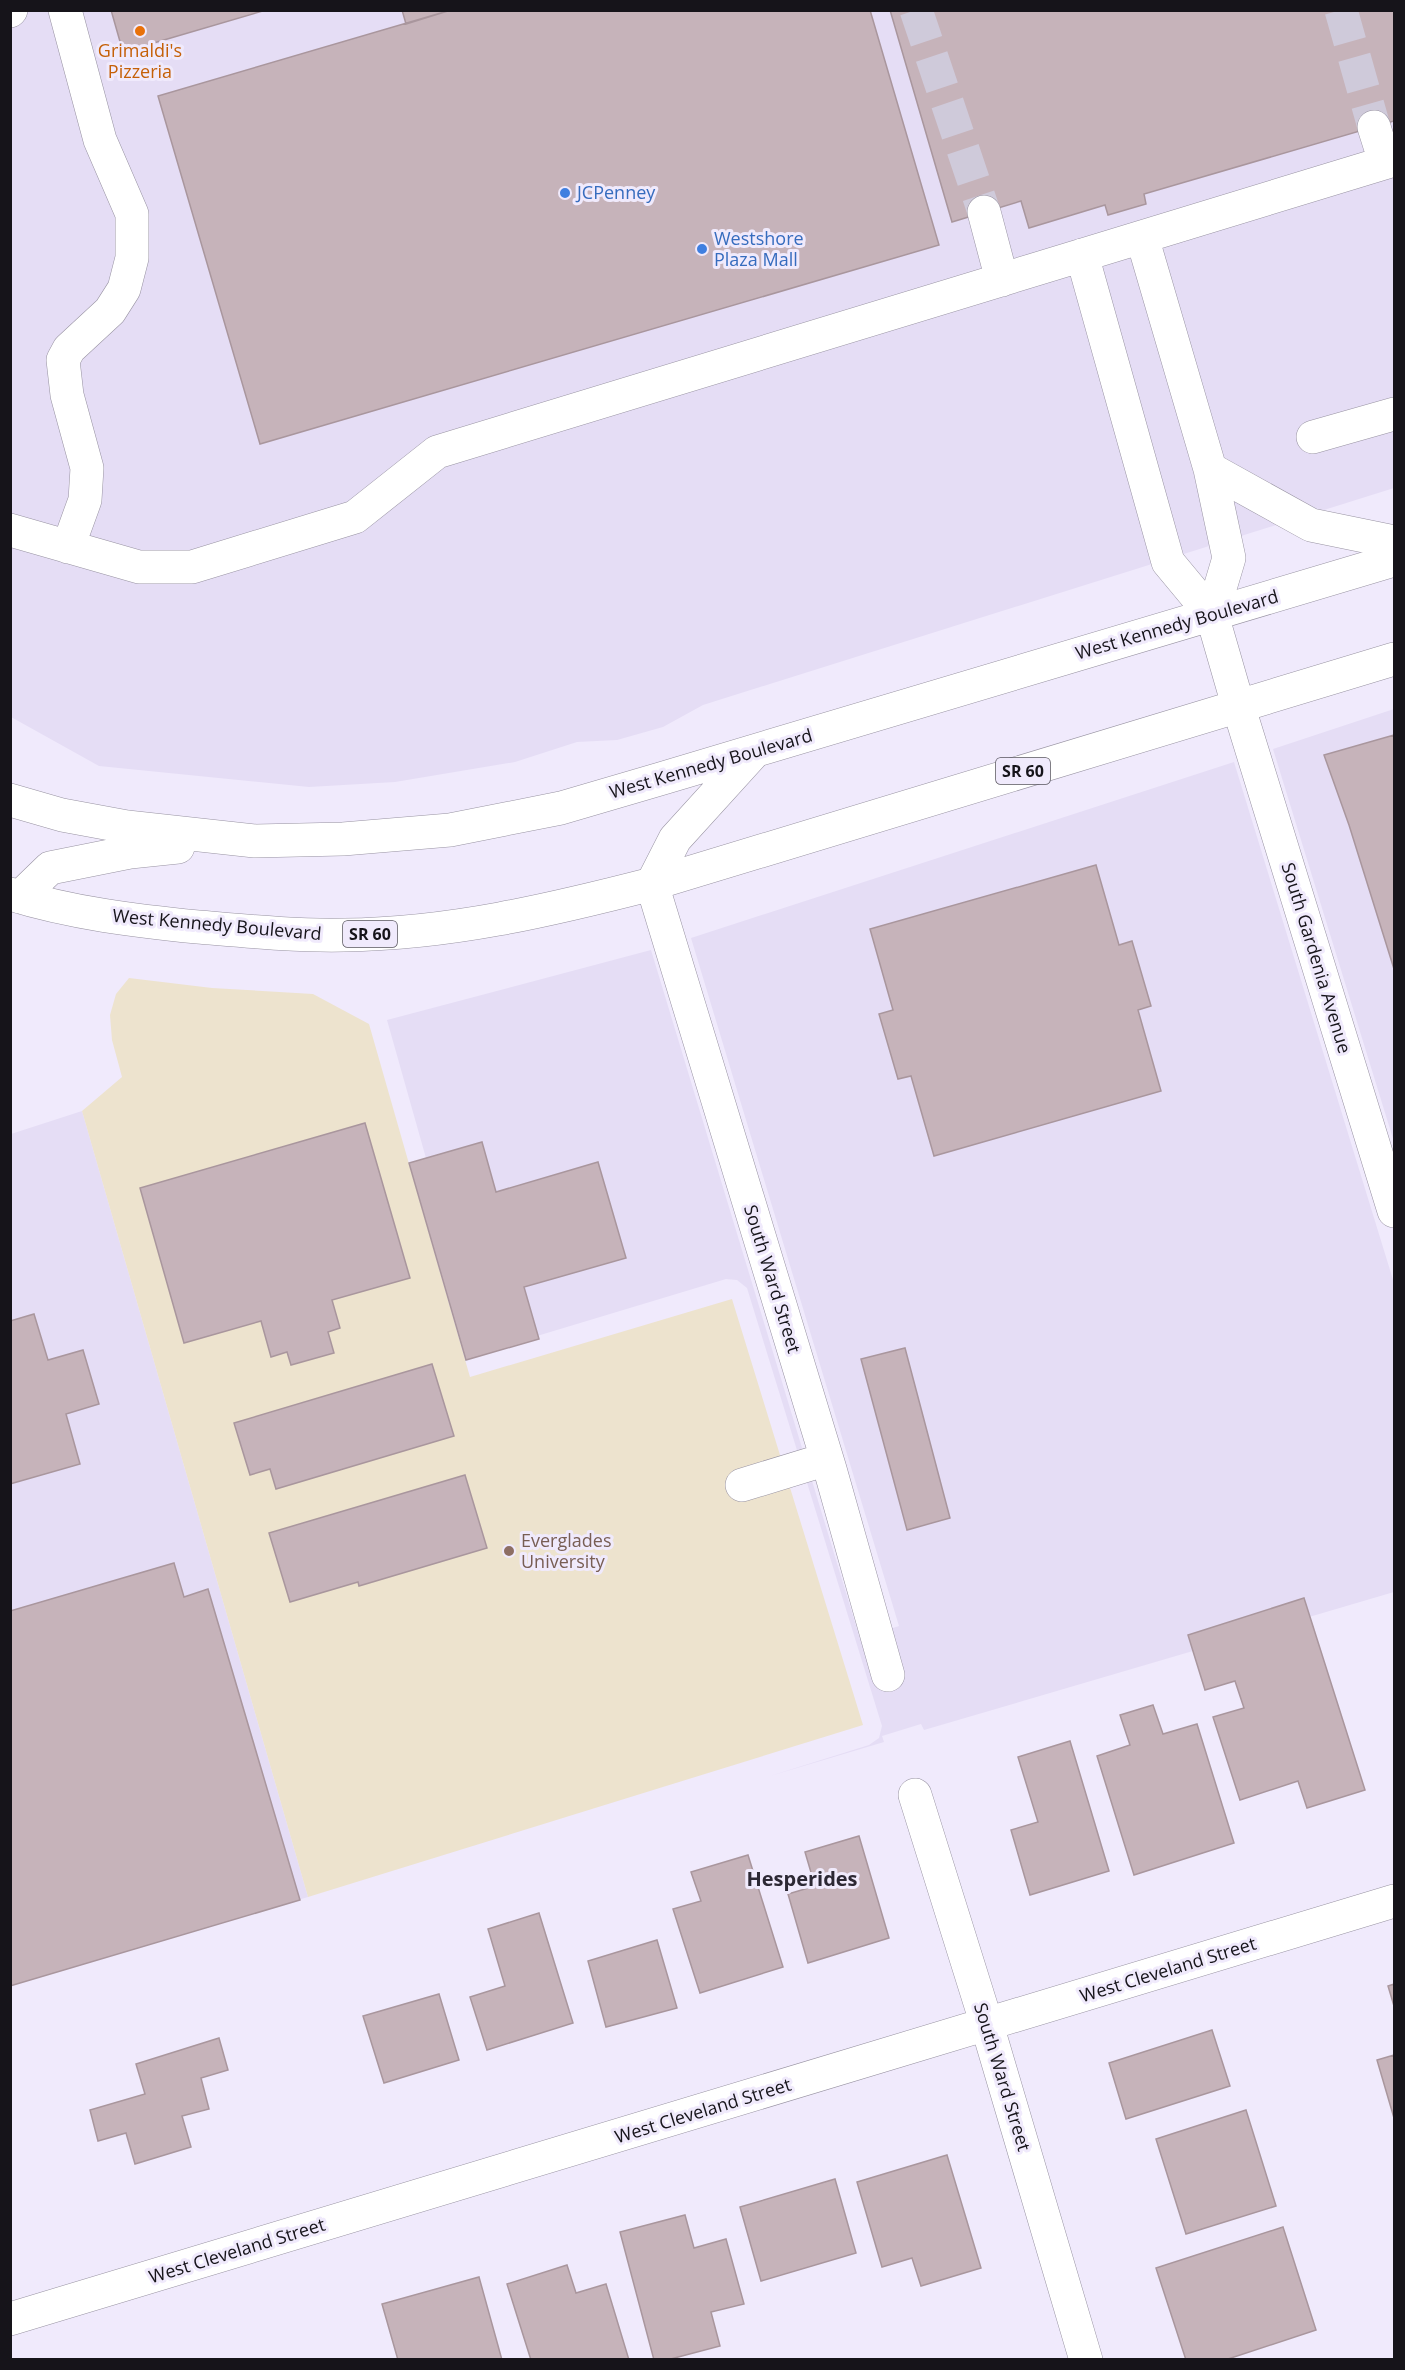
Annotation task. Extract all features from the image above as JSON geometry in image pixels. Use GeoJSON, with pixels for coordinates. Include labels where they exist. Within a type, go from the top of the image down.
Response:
{"type":"FeatureCollection","features":[{"type":"Feature","properties":{"kind":"street"},"geometry":{"type":"LineString","coordinates":[[64,10],[100,140],[132,214],[132,258],[124,289],[110,311],[69,349],[63,360],[67,395],[87,468],[85,500],[68,547]]}},
{"type":"Feature","properties":{"kind":"street"},"geometry":{"type":"LineString","coordinates":[[10,530],[139,567],[192,567],[355,517],[437,452],[1390,161],[1374,126]]}},
{"type":"Feature","properties":{"kind":"street"},"geometry":{"type":"LineString","coordinates":[[984,212],[1002,280]]}},
{"type":"Feature","properties":{"kind":"street"},"geometry":{"type":"LineString","coordinates":[[1142,237],[1210,469],[1229,558],[1212,615]]}},
{"type":"Feature","properties":{"kind":"street"},"geometry":{"type":"LineString","coordinates":[[1082,255],[1168,562],[1212,615]]}},
{"type":"Feature","properties":{"kind":"street"},"geometry":{"type":"LineString","coordinates":[[1313,437],[1395,414]]}},
{"type":"Feature","properties":{"kind":"street"},"geometry":{"type":"LineString","coordinates":[[1210,469],[1311,525],[1395,542]]}},
{"type":"Feature","properties":{"kind":"street","name":"West Kennedy Boulevard"},"geometry":{"type":"LineString","coordinates":[[10,800],[62,815],[127,827],[255,841],[343,839],[450,830],[561,808],[1395,560]]}},
{"type":"Feature","properties":{"kind":"street","name":"South Gardenia Avenue"},"geometry":{"type":"LineString","coordinates":[[1212,615],[1238,705],[1383,1133],[1395,1211]]}},
{"type":"Feature","properties":{"kind":"street","name":"West Kennedy Boulevard"},"geometry":{"type":"LineString","coordinates":[[15,895],[85,912],[163,924],[342,936],[412,932],[489,922],[569,906],[652,884],[1395,659]]}},
{"type":"Feature","properties":{"kind":"street"},"geometry":{"type":"LineString","coordinates":[[652,884],[675,839],[754,752]]}},
{"type":"Feature","properties":{"kind":"street"},"geometry":{"type":"LineString","coordinates":[[15,895],[50,868],[130,852],[255,841]]}},
{"type":"Feature","properties":{"kind":"street","name":"South Ward Street"},"geometry":{"type":"LineString","coordinates":[[652,884],[827,1458],[888,1675]]}},
{"type":"Feature","properties":{"kind":"street"},"geometry":{"type":"LineString","coordinates":[[742,1485],[827,1458]]}},
{"type":"Feature","properties":{"kind":"street","name":"South Ward Street"},"geometry":{"type":"LineString","coordinates":[[915,1795],[987,2025],[1086,2360]]}},
{"type":"Feature","properties":{"kind":"street","name":"West Cleveland Street"},"geometry":{"type":"LineString","coordinates":[[10,2319],[1395,1901]]}},
{"type":"Feature","properties":{"kind":"shaded area","name":"Westshore Plaza Mall"},"geometry":{"type":"Polygon","coordinates":[[[10,11],[1394,11],[1394,488],[703,705],[663,727],[617,740],[577,742],[515,762],[395,782],[309,787],[99,766],[11,717],[10,11]]]}},
{"type":"Feature","properties":{"kind":"shaded area"},"geometry":{"type":"Polygon","coordinates":[[[1394,709],[1394,1142],[1273,749],[1394,709]]]}},
{"type":"Feature","properties":{"kind":"shaded area"},"geometry":{"type":"Polygon","coordinates":[[[1234,762],[1394,1283],[1394,1592],[924,1730],[921,1724],[882,1736],[884,1742],[770,1776],[869,1745],[879,1738],[882,1726],[747,1288],[737,1280],[726,1279],[481,1353],[387,1020],[651,950],[860,1639],[899,1626],[691,938],[1234,762]]]}},
{"type":"Feature","properties":{"kind":"shaded area","name":"Everglades University"},"geometry":{"type":"Polygon","coordinates":[[[129,978],[212,988],[313,994],[369,1024],[470,1377],[732,1299],[863,1725],[308,1897],[82,1111],[122,1077],[112,1040],[110,1015],[116,994],[129,978]]]}},
{"type":"Feature","properties":{"kind":"shaded area"},"geometry":{"type":"Polygon","coordinates":[[[82,1111],[308,1897],[11,1985],[11,1134],[82,1111]]]}},
{"type":"Feature","properties":{"kind":"building"},"geometry":{"type":"Polygon","coordinates":[[[111,10],[266,10],[123,52],[111,10]]]}},
{"type":"Feature","properties":{"kind":"building"},"geometry":{"type":"Polygon","coordinates":[[[402,10],[451,10],[406,24],[402,10]]]}},
{"type":"Feature","properties":{"kind":"building"},"geometry":{"type":"Polygon","coordinates":[[[451,10],[870,10],[939,245],[260,444],[158,96],[451,10]]]}},
{"type":"Feature","properties":{"kind":"building"},"geometry":{"type":"Polygon","coordinates":[[[890,10],[1394,10],[1394,121],[1144,194],[1146,204],[1108,215],[1105,205],[1029,228],[1021,201],[952,222],[890,10]]]}},
{"type":"Feature","properties":{"kind":"building"},"geometry":{"type":"Polygon","coordinates":[[[1394,735],[1394,969],[1349,825],[1324,755],[1394,735]]]}},
{"type":"Feature","properties":{"kind":"building"},"geometry":{"type":"Polygon","coordinates":[[[1096,865],[1119,945],[1132,941],[1151,1006],[1138,1010],[1161,1091],[934,1156],[911,1076],[898,1079],[879,1014],[893,1010],[870,929],[1096,865]]]}},
{"type":"Feature","properties":{"kind":"building"},"geometry":{"type":"Polygon","coordinates":[[[365,1123],[410,1278],[332,1300],[340,1328],[328,1332],[334,1353],[291,1365],[287,1352],[271,1357],[261,1321],[184,1343],[140,1188],[365,1123]]]}},
{"type":"Feature","properties":{"kind":"building"},"geometry":{"type":"Polygon","coordinates":[[[482,1142],[496,1192],[598,1162],[626,1258],[524,1287],[539,1339],[466,1360],[409,1163],[482,1142]]]}},
{"type":"Feature","properties":{"kind":"building"},"geometry":{"type":"Polygon","coordinates":[[[34,1314],[48,1360],[83,1350],[99,1404],[66,1414],[80,1464],[10,1484],[10,1321],[34,1314]]]}},
{"type":"Feature","properties":{"kind":"building"},"geometry":{"type":"Polygon","coordinates":[[[905,1348],[950,1518],[907,1530],[861,1359],[905,1348]]]}},
{"type":"Feature","properties":{"kind":"building"},"geometry":{"type":"Polygon","coordinates":[[[432,1364],[454,1436],[276,1489],[270,1469],[250,1475],[234,1423],[432,1364]]]}},
{"type":"Feature","properties":{"kind":"building"},"geometry":{"type":"Polygon","coordinates":[[[465,1475],[487,1548],[359,1586],[358,1582],[290,1602],[269,1533],[465,1475]]]}},
{"type":"Feature","properties":{"kind":"building"},"geometry":{"type":"Polygon","coordinates":[[[174,1563],[184,1597],[208,1589],[300,1900],[10,1986],[10,1611],[174,1563]]]}},
{"type":"Feature","properties":{"kind":"building"},"geometry":{"type":"Polygon","coordinates":[[[1304,1598],[1365,1790],[1307,1808],[1298,1781],[1240,1800],[1213,1717],[1244,1708],[1235,1681],[1205,1690],[1188,1635],[1304,1598]]]}},
{"type":"Feature","properties":{"kind":"building"},"geometry":{"type":"Polygon","coordinates":[[[1153,1705],[1163,1734],[1197,1724],[1234,1843],[1134,1875],[1097,1756],[1130,1745],[1120,1715],[1153,1705]]]}},
{"type":"Feature","properties":{"kind":"building"},"geometry":{"type":"Polygon","coordinates":[[[1070,1741],[1109,1871],[1030,1895],[1011,1830],[1038,1822],[1018,1757],[1070,1741]]]}},
{"type":"Feature","properties":{"kind":"building"},"geometry":{"type":"Polygon","coordinates":[[[859,1836],[889,1938],[808,1963],[788,1894],[815,1886],[805,1852],[859,1836]]]}},
{"type":"Feature","properties":{"kind":"building"},"geometry":{"type":"Polygon","coordinates":[[[748,1855],[783,1967],[700,1993],[673,1909],[701,1901],[691,1872],[748,1855]]]}},
{"type":"Feature","properties":{"kind":"building"},"geometry":{"type":"Polygon","coordinates":[[[539,1913],[573,2023],[487,2050],[470,1997],[505,1986],[488,1929],[539,1913]]]}},
{"type":"Feature","properties":{"kind":"building"},"geometry":{"type":"Polygon","coordinates":[[[657,1940],[677,2008],[606,2027],[588,1961],[657,1940]]]}},
{"type":"Feature","properties":{"kind":"building"},"geometry":{"type":"Polygon","coordinates":[[[1394,1984],[1394,2006],[1388,1986],[1394,1984]]]}},
{"type":"Feature","properties":{"kind":"building"},"geometry":{"type":"Polygon","coordinates":[[[439,1994],[459,2060],[384,2083],[363,2016],[439,1994]]]}},
{"type":"Feature","properties":{"kind":"building"},"geometry":{"type":"Polygon","coordinates":[[[1212,2030],[1230,2086],[1126,2119],[1109,2063],[1212,2030]]]}},
{"type":"Feature","properties":{"kind":"building"},"geometry":{"type":"Polygon","coordinates":[[[219,2038],[228,2070],[201,2078],[209,2109],[182,2116],[191,2147],[135,2164],[126,2133],[98,2141],[90,2110],[145,2094],[136,2064],[219,2038]]]}},
{"type":"Feature","properties":{"kind":"building"},"geometry":{"type":"Polygon","coordinates":[[[1394,2055],[1394,2118],[1377,2060],[1394,2055]]]}},
{"type":"Feature","properties":{"kind":"building"},"geometry":{"type":"Polygon","coordinates":[[[1246,2110],[1276,2206],[1186,2234],[1156,2139],[1246,2110]]]}},
{"type":"Feature","properties":{"kind":"building"},"geometry":{"type":"Polygon","coordinates":[[[947,2155],[981,2268],[921,2286],[912,2258],[882,2267],[857,2182],[947,2155]]]}},
{"type":"Feature","properties":{"kind":"building"},"geometry":{"type":"Polygon","coordinates":[[[835,2179],[856,2253],[761,2281],[740,2207],[835,2179]]]}},
{"type":"Feature","properties":{"kind":"building"},"geometry":{"type":"Polygon","coordinates":[[[685,2215],[694,2248],[726,2239],[744,2304],[711,2312],[720,2346],[667,2360],[654,2360],[620,2232],[685,2215]]]}},
{"type":"Feature","properties":{"kind":"building"},"geometry":{"type":"Polygon","coordinates":[[[1283,2227],[1316,2330],[1225,2360],[1186,2360],[1156,2268],[1283,2227]]]}},
{"type":"Feature","properties":{"kind":"building"},"geometry":{"type":"Polygon","coordinates":[[[567,2265],[576,2293],[606,2284],[629,2360],[531,2360],[507,2284],[567,2265]]]}},
{"type":"Feature","properties":{"kind":"building"},"geometry":{"type":"Polygon","coordinates":[[[479,2277],[502,2360],[398,2360],[382,2304],[479,2277]]]}},
{"type":"Feature","properties":{"kind":"tunnel"},"geometry":{"type":"LineString","coordinates":[[916,10],[984,212]]}},
{"type":"Feature","properties":{"kind":"tunnel"},"geometry":{"type":"LineString","coordinates":[[1341,10],[1374,127]]}},
{"type":"Feature","properties":{"kind":"place","name":"Grimaldi's Pizzeria"},"geometry":{"type":"Point","coordinates":[140,31]}},
{"type":"Feature","properties":{"kind":"place","name":"JCPenney"},"geometry":{"type":"Point","coordinates":[565,193]}},
{"type":"Feature","properties":{"kind":"place","name":"Westshore Plaza Mall"},"geometry":{"type":"Point","coordinates":[702,249]}},
{"type":"Feature","properties":{"kind":"place","name":"Everglades University"},"geometry":{"type":"Point","coordinates":[509,1551]}},
{"type":"Feature","properties":{"kind":"district","name":"Hesperides"},"geometry":{"type":"Point","coordinates":[802,1879]}}]}
